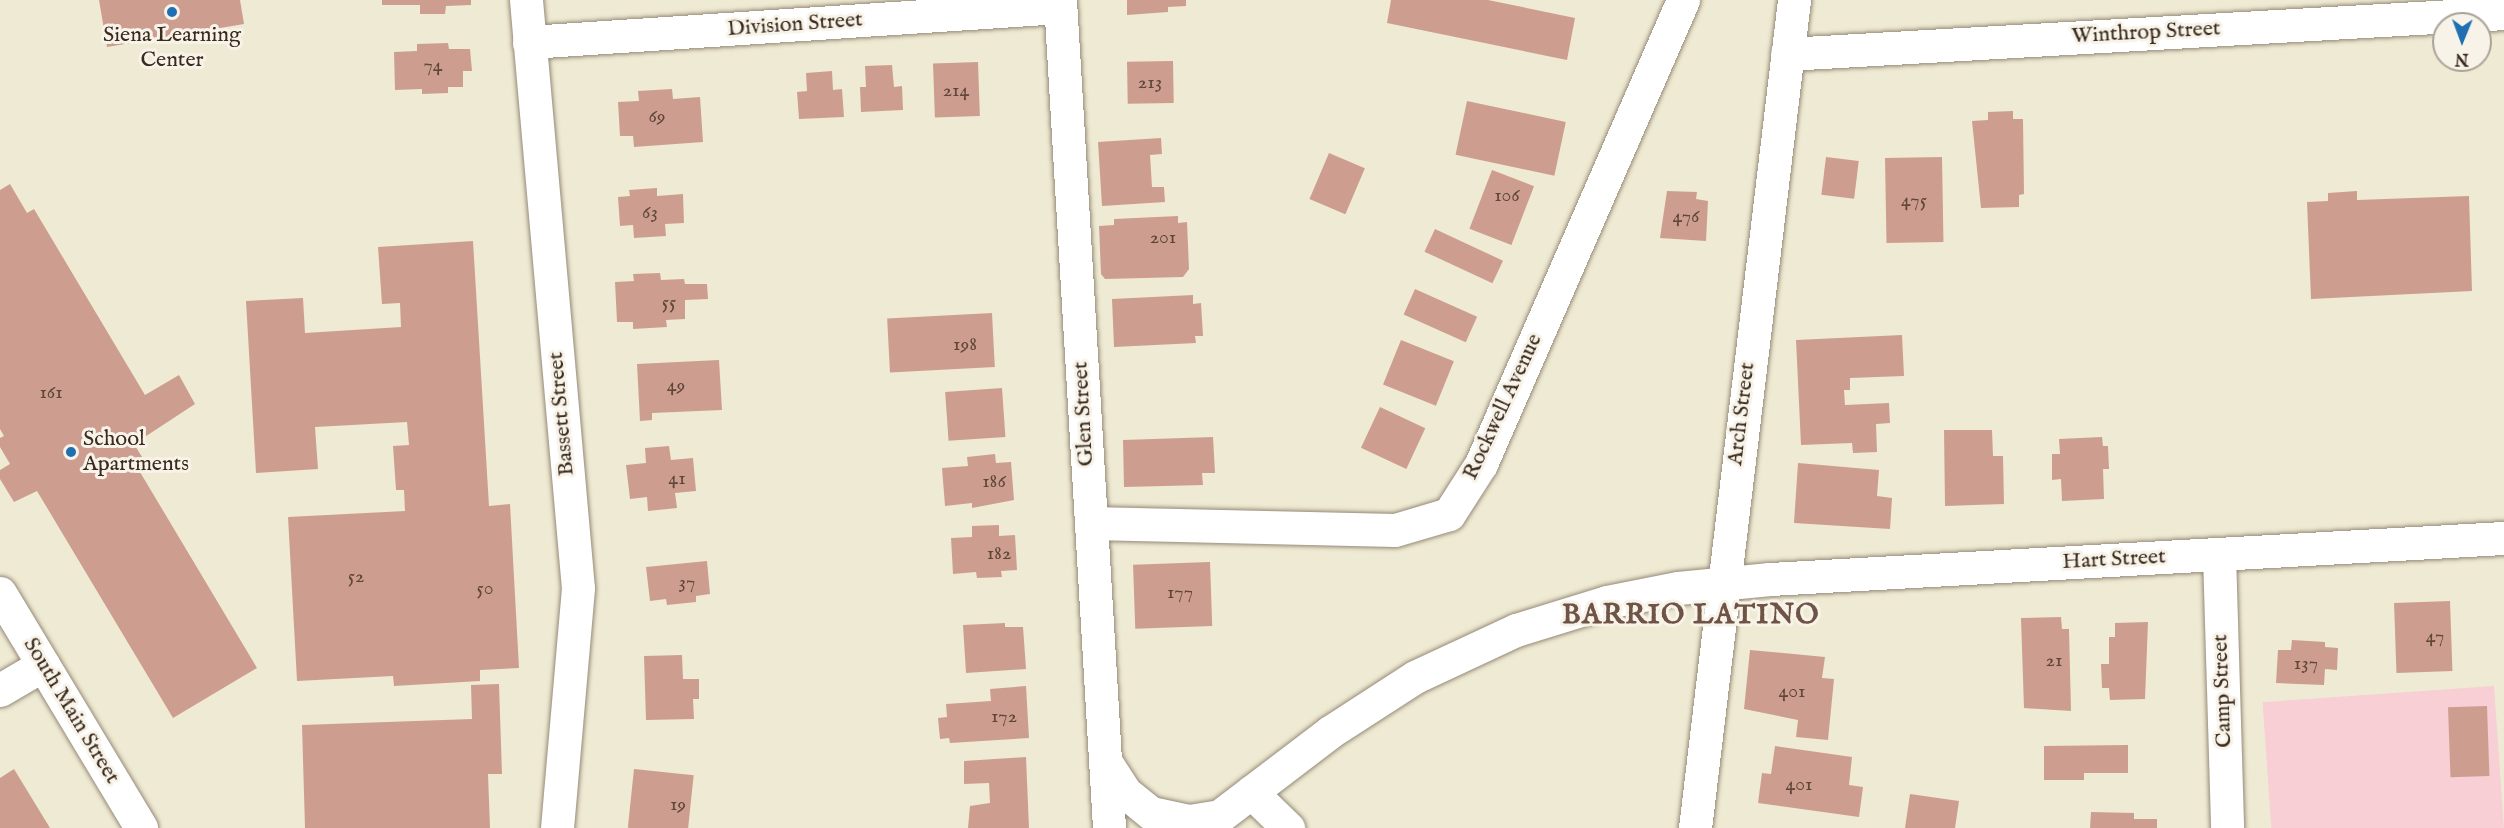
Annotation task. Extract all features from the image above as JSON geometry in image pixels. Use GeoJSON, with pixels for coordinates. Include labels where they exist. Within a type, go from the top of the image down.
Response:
{"type":"FeatureCollection","features":[{"type":"Feature","properties":{"kind":"street","name":"Bassett Street"},"geometry":{"type":"LineString","coordinates":[[526,0],[578,588],[557,828]]}},
{"type":"Feature","properties":{"kind":"street","name":"Rockwell Avenue"},"geometry":{"type":"LineString","coordinates":[[1091,523],[1395,530],[1449,514],[1481,464],[1683,0]]}},
{"type":"Feature","properties":{"kind":"street","name":"Arch Street"},"geometry":{"type":"LineString","coordinates":[[1695,828],[1794,0]]}},
{"type":"Feature","properties":{"kind":"street","name":"Division Street"},"geometry":{"type":"LineString","coordinates":[[529,42],[1060,4]]}},
{"type":"Feature","properties":{"kind":"street","name":"Glen Street"},"geometry":{"type":"LineString","coordinates":[[1060,4],[1109,828]]}},
{"type":"Feature","properties":{"kind":"street","name":"Winthrop Street"},"geometry":{"type":"LineString","coordinates":[[1787,54],[2504,12]]}},
{"type":"Feature","properties":{"kind":"street","name":"Hart Street"},"geometry":{"type":"LineString","coordinates":[[1725,583],[2504,538]]}},
{"type":"Feature","properties":{"kind":"street","name":"Camp Street"},"geometry":{"type":"LineString","coordinates":[[2219,554],[2228,828]]}},
{"type":"Feature","properties":{"kind":"street"},"geometry":{"type":"LineString","coordinates":[[1105,762],[1126,793],[1150,813],[1189,821],[1211,822],[1365,708],[1463,652],[1588,607],[1659,591],[1725,583]]}},
{"type":"Feature","properties":{"kind":"street","name":"South Main Street"},"geometry":{"type":"LineString","coordinates":[[0,593],[141,828]]}},
{"type":"Feature","properties":{"kind":"street"},"geometry":{"type":"LineString","coordinates":[[0,690],[43,665]]}},
{"type":"Feature","properties":{"kind":"street"},"geometry":{"type":"LineString","coordinates":[[1251,792],[1288,828]]}},
{"type":"Feature","properties":{"kind":"shaded area"},"geometry":{"type":"Polygon","coordinates":[[[2494,686],[2504,828],[2271,828],[2263,702],[2494,686]]]}},
{"type":"Feature","properties":{"kind":"building","name":"Siena Learning Center"},"geometry":{"type":"Polygon","coordinates":[[[99,0],[240,0],[244,24],[107,47],[99,0]]]}},
{"type":"Feature","properties":{"kind":"building"},"geometry":{"type":"Polygon","coordinates":[[[382,0],[471,0],[471,5],[446,6],[445,14],[420,14],[420,5],[382,5],[382,0]]]}},
{"type":"Feature","properties":{"kind":"building"},"geometry":{"type":"Polygon","coordinates":[[[1127,0],[1186,0],[1186,6],[1168,7],[1168,12],[1127,15],[1127,0]]]}},
{"type":"Feature","properties":{"kind":"building"},"geometry":{"type":"Polygon","coordinates":[[[1391,0],[1488,0],[1575,18],[1567,60],[1387,23],[1391,0]]]}},
{"type":"Feature","properties":{"kind":"building"},"geometry":{"type":"Polygon","coordinates":[[[448,43],[449,49],[470,49],[472,71],[463,71],[463,87],[448,87],[448,93],[422,94],[422,89],[395,90],[394,52],[417,51],[417,44],[448,43]]]}},
{"type":"Feature","properties":{"kind":"building"},"geometry":{"type":"Polygon","coordinates":[[[1173,61],[1174,103],[1128,104],[1127,62],[1173,61]]]}},
{"type":"Feature","properties":{"kind":"building"},"geometry":{"type":"Polygon","coordinates":[[[978,62],[980,116],[935,118],[933,64],[978,62]]]}},
{"type":"Feature","properties":{"kind":"building"},"geometry":{"type":"Polygon","coordinates":[[[892,65],[894,87],[902,86],[903,110],[861,112],[860,87],[866,87],[865,66],[892,65]]]}},
{"type":"Feature","properties":{"kind":"building"},"geometry":{"type":"Polygon","coordinates":[[[832,71],[833,90],[842,89],[844,117],[799,119],[797,92],[807,91],[806,73],[832,71]]]}},
{"type":"Feature","properties":{"kind":"building"},"geometry":{"type":"Polygon","coordinates":[[[672,89],[673,99],[700,97],[703,142],[634,147],[633,136],[620,136],[618,102],[639,101],[638,91],[672,89]]]}},
{"type":"Feature","properties":{"kind":"building"},"geometry":{"type":"Polygon","coordinates":[[[1467,101],[1566,122],[1554,176],[1456,155],[1467,101]]]}},
{"type":"Feature","properties":{"kind":"building"},"geometry":{"type":"Polygon","coordinates":[[[2013,111],[2013,119],[2023,119],[2024,194],[2019,195],[2019,207],[1981,208],[1972,121],[1988,120],[1988,112],[2013,111]]]}},
{"type":"Feature","properties":{"kind":"building"},"geometry":{"type":"Polygon","coordinates":[[[1161,138],[1162,154],[1150,155],[1152,187],[1164,187],[1165,202],[1102,206],[1098,142],[1161,138]]]}},
{"type":"Feature","properties":{"kind":"building"},"geometry":{"type":"Polygon","coordinates":[[[1329,153],[1365,168],[1345,214],[1309,199],[1329,153]]]}},
{"type":"Feature","properties":{"kind":"building"},"geometry":{"type":"Polygon","coordinates":[[[1826,157],[1859,161],[1854,199],[1821,195],[1826,157]]]}},
{"type":"Feature","properties":{"kind":"building"},"geometry":{"type":"Polygon","coordinates":[[[1942,157],[1943,242],[1886,243],[1885,158],[1942,157]]]}},
{"type":"Feature","properties":{"kind":"building"},"geometry":{"type":"Polygon","coordinates":[[[1492,170],[1534,186],[1511,245],[1469,229],[1492,170]]]}},
{"type":"Feature","properties":{"kind":"building","name":"School Apartments"},"geometry":{"type":"Polygon","coordinates":[[[10,184],[27,213],[34,209],[145,395],[179,375],[195,404],[134,444],[142,457],[134,462],[257,668],[173,718],[37,491],[14,502],[0,479],[0,470],[10,464],[0,447],[0,438],[4,436],[0,429],[0,190],[10,184]]]}},
{"type":"Feature","properties":{"kind":"building"},"geometry":{"type":"Polygon","coordinates":[[[657,188],[657,196],[683,194],[684,223],[665,224],[666,236],[634,238],[633,225],[620,226],[618,197],[630,196],[629,190],[657,188]]]}},
{"type":"Feature","properties":{"kind":"building"},"geometry":{"type":"Polygon","coordinates":[[[1667,191],[1697,192],[1696,199],[1708,201],[1706,241],[1660,238],[1667,191]]]}},
{"type":"Feature","properties":{"kind":"building"},"geometry":{"type":"Polygon","coordinates":[[[2357,191],[2357,200],[2469,196],[2472,291],[2311,299],[2307,202],[2328,201],[2328,193],[2357,191]]]}},
{"type":"Feature","properties":{"kind":"building"},"geometry":{"type":"Polygon","coordinates":[[[1178,216],[1178,223],[1187,222],[1189,269],[1183,277],[1105,279],[1101,274],[1099,226],[1114,225],[1114,219],[1178,216]]]}},
{"type":"Feature","properties":{"kind":"building"},"geometry":{"type":"Polygon","coordinates":[[[1435,229],[1503,261],[1492,283],[1424,252],[1435,229]]]}},
{"type":"Feature","properties":{"kind":"building"},"geometry":{"type":"Polygon","coordinates":[[[473,241],[489,506],[510,504],[519,668],[480,670],[480,681],[394,686],[393,676],[297,681],[288,517],[405,511],[404,490],[396,490],[393,446],[409,445],[407,422],[315,427],[318,469],[256,473],[246,301],[303,298],[305,333],[401,327],[400,303],[382,304],[378,247],[473,241]]]}},
{"type":"Feature","properties":{"kind":"building"},"geometry":{"type":"Polygon","coordinates":[[[660,273],[661,280],[684,279],[685,284],[707,284],[708,299],[685,300],[685,319],[666,320],[667,327],[633,329],[633,322],[617,322],[615,282],[634,281],[633,274],[660,273]]]}},
{"type":"Feature","properties":{"kind":"building"},"geometry":{"type":"Polygon","coordinates":[[[1415,289],[1477,317],[1466,342],[1404,315],[1415,289]]]}},
{"type":"Feature","properties":{"kind":"building"},"geometry":{"type":"Polygon","coordinates":[[[1193,295],[1193,304],[1201,303],[1203,336],[1195,336],[1196,343],[1114,347],[1112,299],[1193,295]]]}},
{"type":"Feature","properties":{"kind":"building"},"geometry":{"type":"Polygon","coordinates":[[[992,313],[995,367],[890,372],[887,318],[992,313]]]}},
{"type":"Feature","properties":{"kind":"building"},"geometry":{"type":"Polygon","coordinates":[[[1902,335],[1904,376],[1850,378],[1850,390],[1844,390],[1845,405],[1889,403],[1890,423],[1876,424],[1877,452],[1853,453],[1852,443],[1801,445],[1796,340],[1902,335]]]}},
{"type":"Feature","properties":{"kind":"building"},"geometry":{"type":"Polygon","coordinates":[[[1401,340],[1454,361],[1436,406],[1383,385],[1401,340]]]}},
{"type":"Feature","properties":{"kind":"building"},"geometry":{"type":"Polygon","coordinates":[[[719,360],[722,410],[652,413],[652,420],[640,421],[637,364],[719,360]]]}},
{"type":"Feature","properties":{"kind":"building"},"geometry":{"type":"Polygon","coordinates":[[[1002,388],[1005,437],[949,441],[945,392],[1002,388]]]}},
{"type":"Feature","properties":{"kind":"building"},"geometry":{"type":"Polygon","coordinates":[[[1380,407],[1425,428],[1406,469],[1361,448],[1380,407]]]}},
{"type":"Feature","properties":{"kind":"building"},"geometry":{"type":"Polygon","coordinates":[[[1944,430],[1992,430],[1993,456],[2003,456],[2004,504],[1945,506],[1944,430]]]}},
{"type":"Feature","properties":{"kind":"building"},"geometry":{"type":"Polygon","coordinates":[[[1213,437],[1215,473],[1202,473],[1203,485],[1124,487],[1123,440],[1213,437]]]}},
{"type":"Feature","properties":{"kind":"building"},"geometry":{"type":"Polygon","coordinates":[[[2102,437],[2103,446],[2108,446],[2109,469],[2103,469],[2104,499],[2062,501],[2061,479],[2052,480],[2052,454],[2060,454],[2059,439],[2102,437]]]}},
{"type":"Feature","properties":{"kind":"building"},"geometry":{"type":"Polygon","coordinates":[[[669,446],[671,460],[693,458],[696,491],[675,493],[677,508],[648,511],[647,497],[630,499],[626,465],[646,463],[645,448],[669,446]]]}},
{"type":"Feature","properties":{"kind":"building"},"geometry":{"type":"Polygon","coordinates":[[[995,454],[996,463],[1011,462],[1014,500],[972,508],[972,503],[945,506],[942,468],[968,466],[967,457],[995,454]]]}},
{"type":"Feature","properties":{"kind":"building"},"geometry":{"type":"Polygon","coordinates":[[[1798,463],[1879,470],[1877,496],[1892,498],[1890,529],[1794,523],[1798,463]]]}},
{"type":"Feature","properties":{"kind":"building"},"geometry":{"type":"Polygon","coordinates":[[[999,525],[999,536],[1015,535],[1017,570],[1001,571],[1002,577],[977,578],[976,572],[953,574],[951,538],[972,537],[972,526],[999,525]]]}},
{"type":"Feature","properties":{"kind":"building"},"geometry":{"type":"Polygon","coordinates":[[[707,561],[710,594],[696,596],[696,602],[667,605],[666,599],[650,601],[646,567],[707,561]]]}},
{"type":"Feature","properties":{"kind":"building"},"geometry":{"type":"Polygon","coordinates":[[[1210,562],[1212,626],[1135,629],[1133,565],[1210,562]]]}},
{"type":"Feature","properties":{"kind":"building"},"geometry":{"type":"Polygon","coordinates":[[[2450,601],[2452,671],[2396,673],[2394,603],[2450,601]]]}},
{"type":"Feature","properties":{"kind":"building"},"geometry":{"type":"Polygon","coordinates":[[[2061,617],[2062,629],[2069,629],[2071,711],[2024,708],[2021,618],[2061,617]]]}},
{"type":"Feature","properties":{"kind":"building"},"geometry":{"type":"Polygon","coordinates":[[[2148,622],[2145,699],[2110,700],[2109,688],[2102,688],[2101,664],[2109,664],[2109,637],[2115,637],[2115,623],[2148,622]]]}},
{"type":"Feature","properties":{"kind":"building"},"geometry":{"type":"Polygon","coordinates":[[[1005,623],[1005,627],[1023,627],[1026,669],[966,673],[963,625],[1005,623]]]}},
{"type":"Feature","properties":{"kind":"building"},"geometry":{"type":"Polygon","coordinates":[[[2292,640],[2325,642],[2325,647],[2338,648],[2337,670],[2325,669],[2324,685],[2276,683],[2278,650],[2291,650],[2292,640]]]}},
{"type":"Feature","properties":{"kind":"building"},"geometry":{"type":"Polygon","coordinates":[[[1750,650],[1825,657],[1822,678],[1834,679],[1828,740],[1796,737],[1798,720],[1744,709],[1750,650]]]}},
{"type":"Feature","properties":{"kind":"building"},"geometry":{"type":"Polygon","coordinates":[[[682,655],[683,679],[699,679],[699,699],[693,699],[694,719],[646,720],[644,656],[682,655]]]}},
{"type":"Feature","properties":{"kind":"building"},"geometry":{"type":"Polygon","coordinates":[[[499,684],[502,774],[488,774],[490,828],[305,828],[302,725],[472,719],[471,685],[499,684]]]}},
{"type":"Feature","properties":{"kind":"building"},"geometry":{"type":"Polygon","coordinates":[[[1026,686],[1029,738],[950,743],[949,738],[940,739],[938,718],[947,717],[946,704],[991,701],[990,689],[1026,686]]]}},
{"type":"Feature","properties":{"kind":"building"},"geometry":{"type":"Polygon","coordinates":[[[2487,706],[2489,776],[2450,777],[2448,707],[2487,706]]]}},
{"type":"Feature","properties":{"kind":"building"},"geometry":{"type":"Polygon","coordinates":[[[2128,745],[2128,773],[2084,773],[2084,780],[2044,780],[2044,746],[2128,745]]]}},
{"type":"Feature","properties":{"kind":"building"},"geometry":{"type":"Polygon","coordinates":[[[1775,746],[1852,757],[1849,785],[1863,787],[1859,817],[1758,803],[1762,773],[1771,774],[1775,746]]]}},
{"type":"Feature","properties":{"kind":"building"},"geometry":{"type":"Polygon","coordinates":[[[1026,757],[1029,828],[968,828],[970,806],[990,803],[989,783],[964,784],[964,761],[1026,757]]]}},
{"type":"Feature","properties":{"kind":"building"},"geometry":{"type":"Polygon","coordinates":[[[14,769],[50,828],[0,828],[0,778],[14,769]]]}},
{"type":"Feature","properties":{"kind":"building"},"geometry":{"type":"Polygon","coordinates":[[[634,769],[694,775],[688,828],[628,828],[634,769]]]}},
{"type":"Feature","properties":{"kind":"building"},"geometry":{"type":"Polygon","coordinates":[[[1910,794],[1959,801],[1955,828],[1905,828],[1910,794]]]}},
{"type":"Feature","properties":{"kind":"building"},"geometry":{"type":"Polygon","coordinates":[[[2091,812],[2134,813],[2134,819],[2157,819],[2157,828],[2090,828],[2091,812]]]}},
{"type":"Feature","properties":{"kind":"place","name":"Siena Learning Center"},"geometry":{"type":"Point","coordinates":[172,12]}},
{"type":"Feature","properties":{"kind":"place","name":"School Apartments"},"geometry":{"type":"Point","coordinates":[71,452]}},
{"type":"Feature","properties":{"kind":"district","name":"BARRIO LATINO"},"geometry":{"type":"Point","coordinates":[1691,616]}}]}
